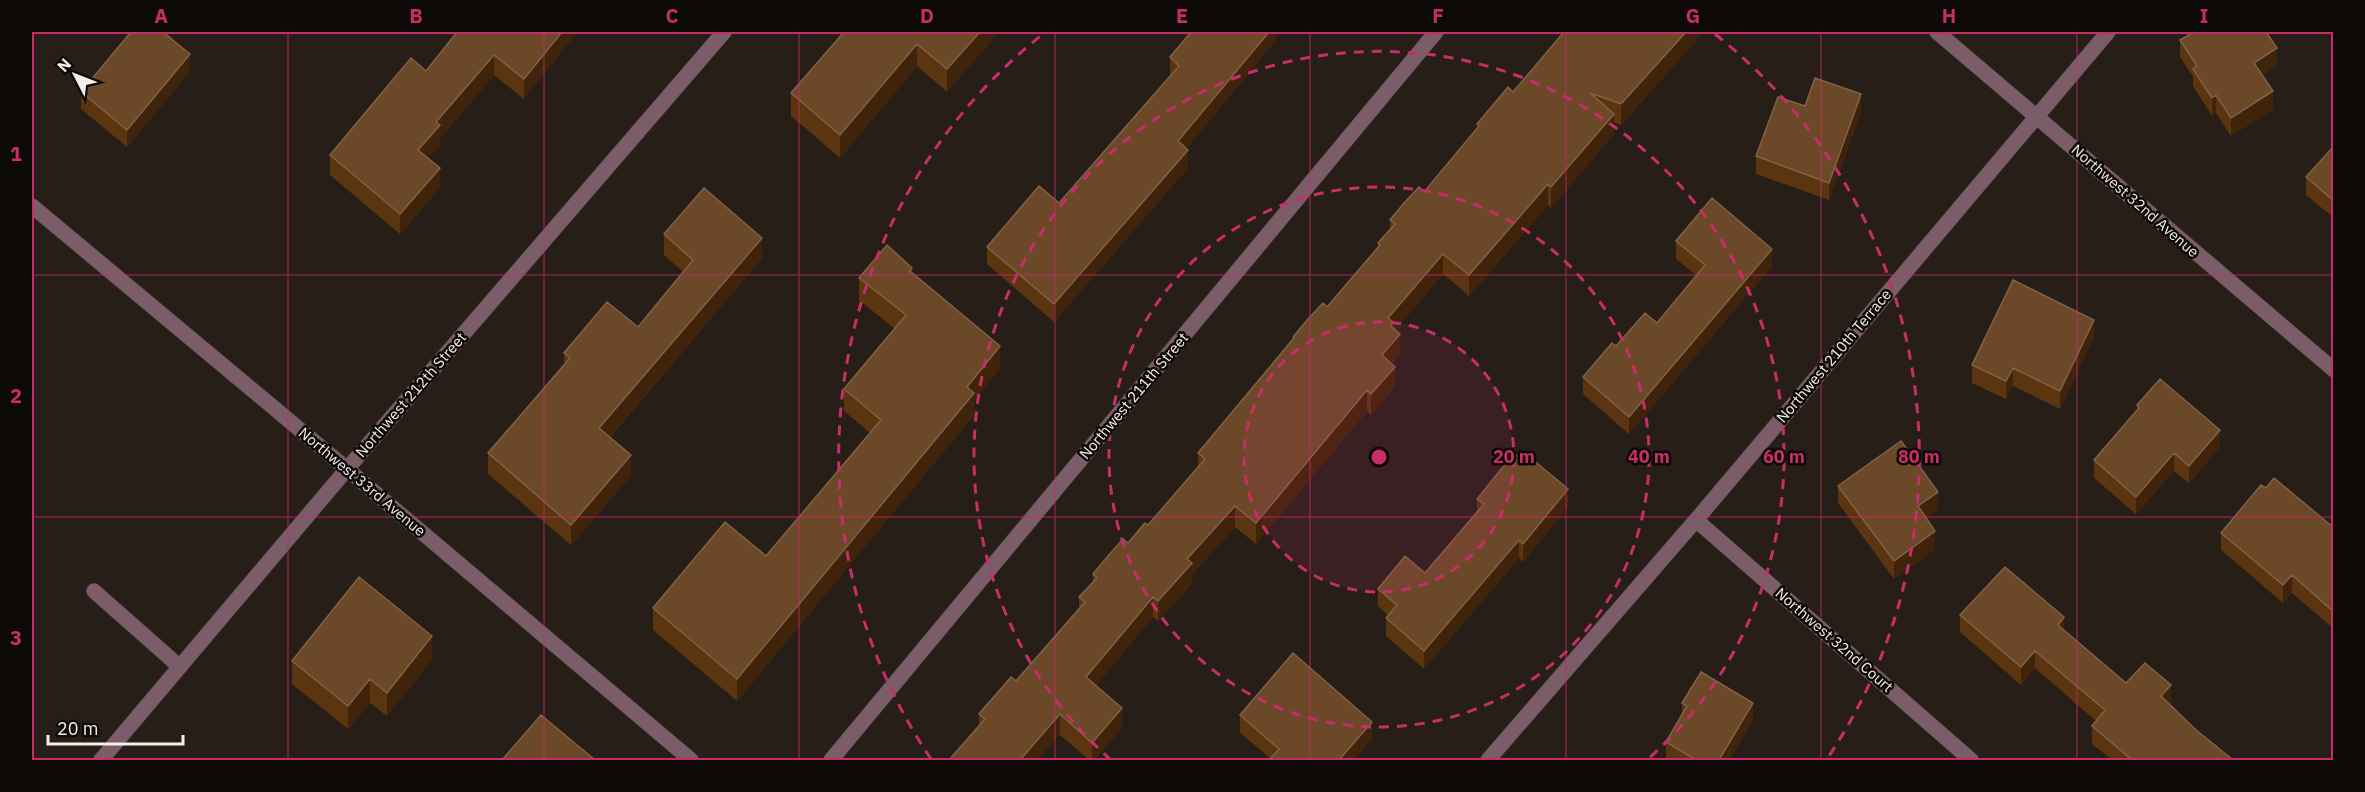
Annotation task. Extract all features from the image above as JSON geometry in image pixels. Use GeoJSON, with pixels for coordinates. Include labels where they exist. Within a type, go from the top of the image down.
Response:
{"type":"FeatureCollection","features":[{"type":"Feature","properties":{"kind":"street","name":"Northwest 212th Street"},"geometry":{"type":"LineString","coordinates":[[101,760],[347,469],[724,32]]}},
{"type":"Feature","properties":{"kind":"street","name":"Northwest 211th Street"},"geometry":{"type":"LineString","coordinates":[[831,760],[1437,32]]}},
{"type":"Feature","properties":{"kind":"street","name":"Northwest 32nd Avenue"},"geometry":{"type":"LineString","coordinates":[[1937,32],[2334,370]]}},
{"type":"Feature","properties":{"kind":"street","name":"Northwest 210th Terrace"},"geometry":{"type":"LineString","coordinates":[[1488,760],[1696,520],[2108,32]]}},
{"type":"Feature","properties":{"kind":"street","name":"Northwest 33rd Avenue"},"geometry":{"type":"LineString","coordinates":[[32,206],[691,760]]}},
{"type":"Feature","properties":{"kind":"street","name":"Northwest 32nd Court"},"geometry":{"type":"LineString","coordinates":[[1696,520],[1971,760]]}},
{"type":"Feature","properties":{"kind":"street"},"geometry":{"type":"LineString","coordinates":[[94,591],[180,667]]}},
{"type":"Feature","properties":{"kind":"building"},"geometry":{"type":"Polygon","coordinates":[[[131,32],[163,32],[190,54],[127,130],[81,92],[131,32]]]}},
{"type":"Feature","properties":{"kind":"building"},"geometry":{"type":"Polygon","coordinates":[[[457,32],[562,32],[524,79],[494,55],[436,122],[440,125],[418,150],[440,168],[400,214],[330,155],[411,58],[426,71],[457,32]]]}},
{"type":"Feature","properties":{"kind":"building"},"geometry":{"type":"Polygon","coordinates":[[[844,32],[980,32],[947,69],[917,44],[840,135],[791,93],[844,32]]]}},
{"type":"Feature","properties":{"kind":"building"},"geometry":{"type":"Polygon","coordinates":[[[1191,32],[1269,32],[1178,141],[1188,150],[1054,304],[987,247],[1039,186],[1059,203],[1179,66],[1170,57],[1191,32]]]}},
{"type":"Feature","properties":{"kind":"building"},"geometry":{"type":"Polygon","coordinates":[[[1564,32],[1686,32],[1621,104],[1590,93],[1614,114],[1551,187],[1548,184],[1469,275],[1443,254],[1388,318],[1393,322],[1391,326],[1400,334],[1382,355],[1395,367],[1371,394],[1367,390],[1256,523],[1235,506],[1187,559],[1192,563],[1158,601],[1153,597],[1086,677],[1122,708],[1092,743],[1060,714],[1020,760],[949,760],[985,719],[979,714],[1011,677],[1016,681],[1085,602],[1079,597],[1097,578],[1093,574],[1108,556],[1123,539],[1128,543],[1145,523],[1148,525],[1205,459],[1198,453],[1293,337],[1323,303],[1327,307],[1380,245],[1378,243],[1395,224],[1390,220],[1404,203],[1419,187],[1424,192],[1508,87],[1513,92],[1564,32]]]}},
{"type":"Feature","properties":{"kind":"building"},"geometry":{"type":"Polygon","coordinates":[[[2194,32],[2266,32],[2277,48],[2254,63],[2273,91],[2231,118],[2216,95],[2212,98],[2193,69],[2197,66],[2180,40],[2194,32]]]}},
{"type":"Feature","properties":{"kind":"building"},"geometry":{"type":"Polygon","coordinates":[[[1815,78],[1861,94],[1829,183],[1756,156],[1778,97],[1805,106],[1815,78]]]}},
{"type":"Feature","properties":{"kind":"building"},"geometry":{"type":"Polygon","coordinates":[[[2334,146],[2334,201],[2306,177],[2334,146]]]}},
{"type":"Feature","properties":{"kind":"building"},"geometry":{"type":"Polygon","coordinates":[[[704,188],[762,238],[599,428],[631,455],[571,525],[488,453],[570,358],[564,353],[607,302],[638,327],[693,260],[664,234],[704,188]]]}},
{"type":"Feature","properties":{"kind":"building"},"geometry":{"type":"Polygon","coordinates":[[[1712,198],[1772,249],[1629,417],[1583,377],[1612,343],[1616,346],[1645,313],[1657,323],[1705,265],[1676,241],[1712,198]]]}},
{"type":"Feature","properties":{"kind":"building"},"geometry":{"type":"Polygon","coordinates":[[[887,245],[912,268],[910,271],[1000,346],[967,387],[974,393],[737,679],[653,608],[725,522],[766,556],[881,420],[844,389],[906,315],[859,278],[887,245]]]}},
{"type":"Feature","properties":{"kind":"building"},"geometry":{"type":"Polygon","coordinates":[[[2013,280],[2094,320],[2060,391],[2013,368],[2006,381],[1972,365],[2013,280]]]}},
{"type":"Feature","properties":{"kind":"building"},"geometry":{"type":"Polygon","coordinates":[[[2160,379],[2220,430],[2189,466],[2174,453],[2136,497],[2094,460],[2139,408],[2137,405],[2160,379]]]}},
{"type":"Feature","properties":{"kind":"building"},"geometry":{"type":"Polygon","coordinates":[[[1901,441],[1938,492],[1918,506],[1935,531],[1894,561],[1838,486],[1901,441]]]}},
{"type":"Feature","properties":{"kind":"building"},"geometry":{"type":"Polygon","coordinates":[[[1514,453],[1528,464],[1532,459],[1568,489],[1523,544],[1519,540],[1424,651],[1386,618],[1397,605],[1378,589],[1405,556],[1425,573],[1484,504],[1477,499],[1514,453]]]}},
{"type":"Feature","properties":{"kind":"building"},"geometry":{"type":"Polygon","coordinates":[[[2274,478],[2334,528],[2334,612],[2292,575],[2283,585],[2221,533],[2261,485],[2266,488],[2274,478]]]}},
{"type":"Feature","properties":{"kind":"building"},"geometry":{"type":"Polygon","coordinates":[[[2005,567],[2064,617],[2058,625],[2126,683],[2145,663],[2171,685],[2161,696],[2196,730],[2233,760],[2132,760],[2092,726],[2105,710],[2035,651],[2021,667],[1960,615],[2005,567]]]}},
{"type":"Feature","properties":{"kind":"building"},"geometry":{"type":"Polygon","coordinates":[[[359,577],[432,636],[387,693],[370,679],[348,706],[292,661],[359,577]]]}},
{"type":"Feature","properties":{"kind":"building"},"geometry":{"type":"Polygon","coordinates":[[[1293,653],[1372,722],[1339,760],[1269,760],[1279,749],[1240,715],[1293,653]]]}},
{"type":"Feature","properties":{"kind":"building"},"geometry":{"type":"Polygon","coordinates":[[[1701,672],[1753,703],[1719,760],[1696,760],[1666,742],[1687,706],[1682,703],[1701,672]]]}},
{"type":"Feature","properties":{"kind":"building"},"geometry":{"type":"Polygon","coordinates":[[[541,715],[595,760],[502,760],[541,715]]]}}]}
